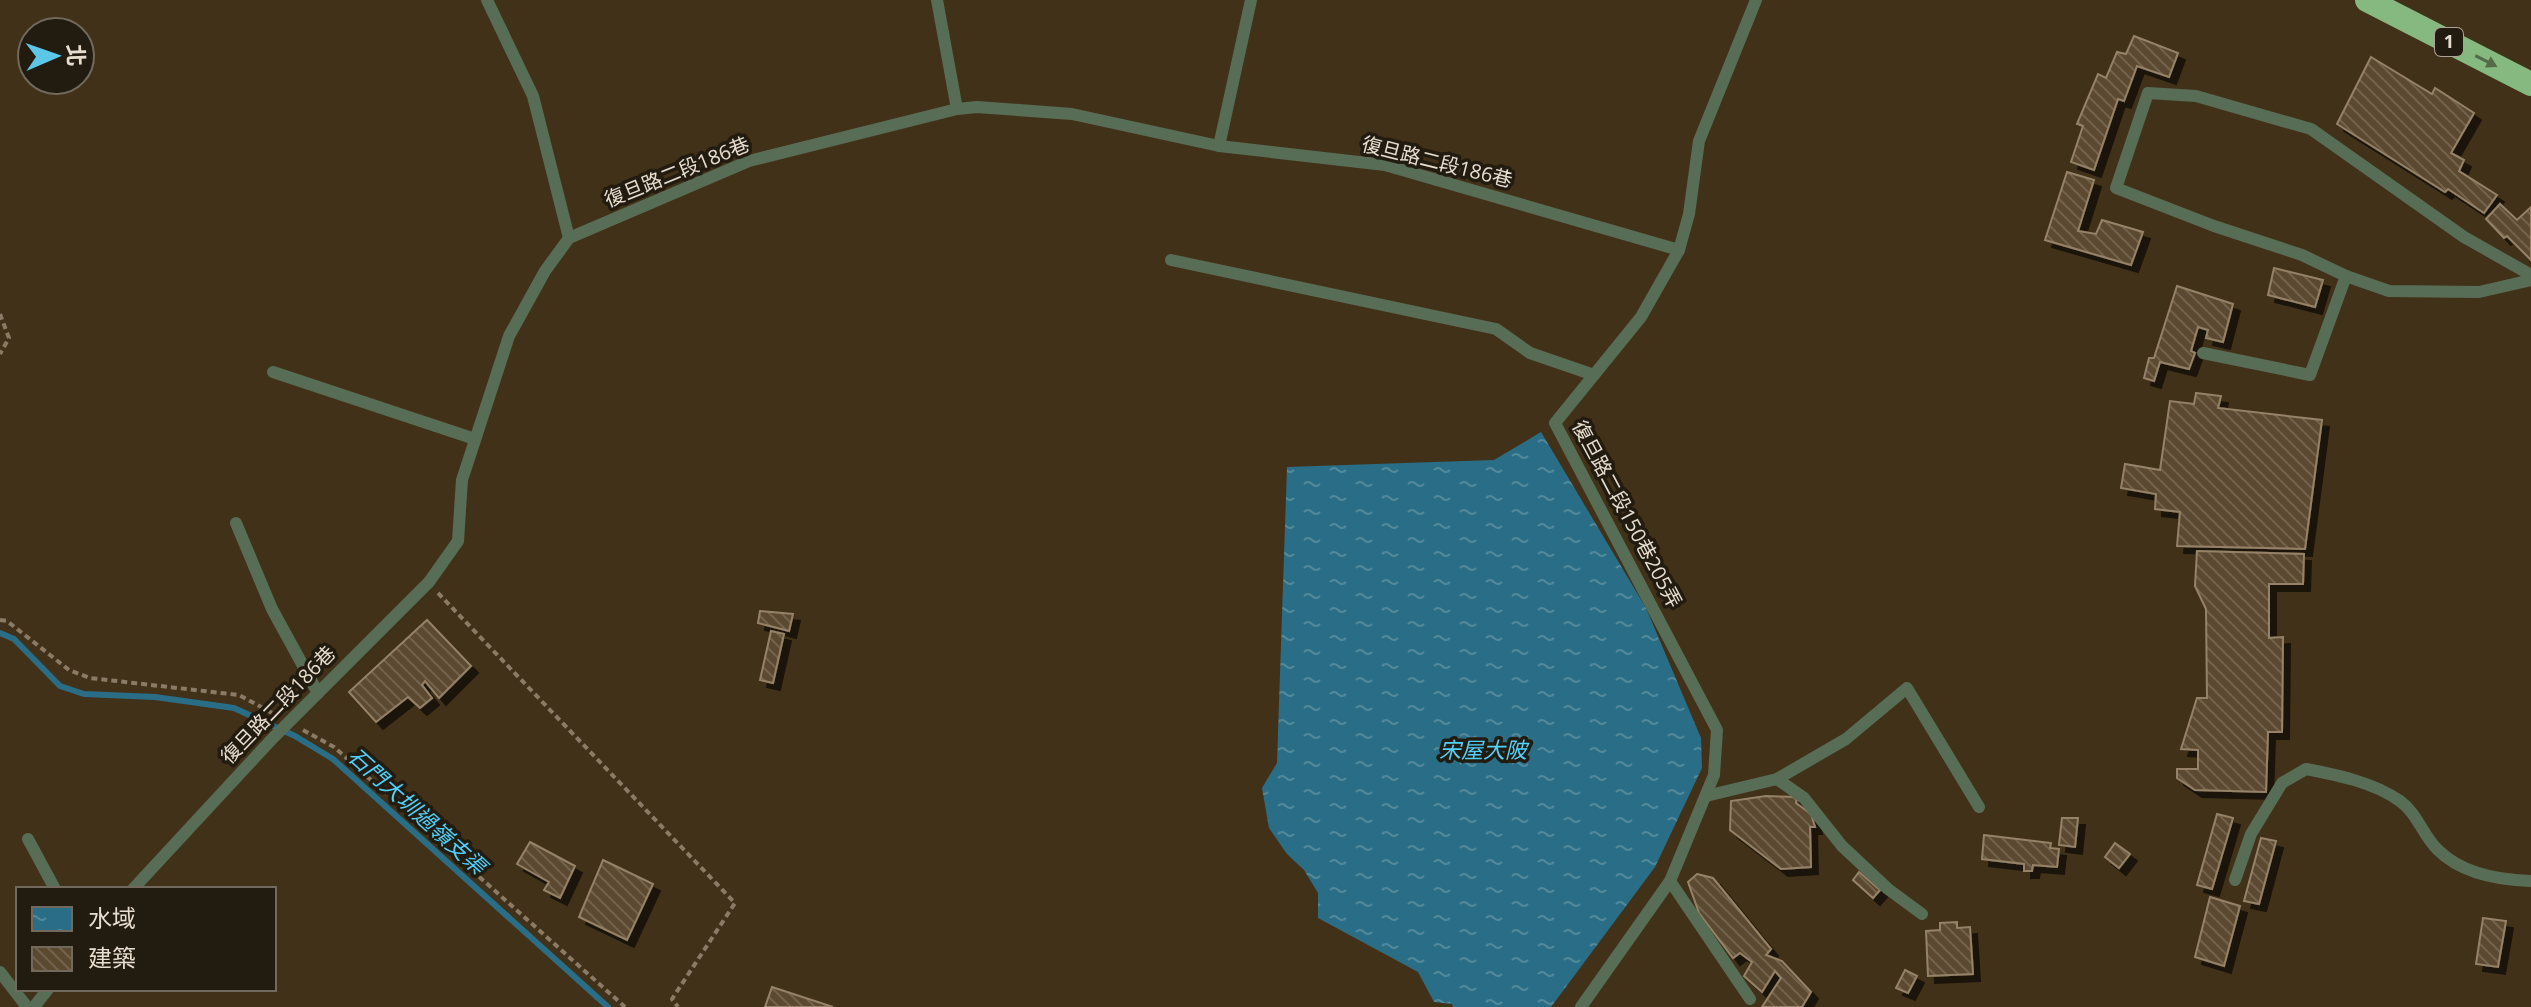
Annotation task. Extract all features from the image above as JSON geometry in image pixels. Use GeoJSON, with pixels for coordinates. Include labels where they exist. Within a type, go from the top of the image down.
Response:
{"type":"FeatureCollection","features":[{"type":"Feature","properties":{"kind":"highway","name":"1"},"geometry":{"type":"LineString","coordinates":[[2367,0],[2531,84]]}},
{"type":"Feature","properties":{"kind":"lane"},"geometry":{"type":"LineString","coordinates":[[487,0],[533,96],[569,238]]}},
{"type":"Feature","properties":{"kind":"lane"},"geometry":{"type":"LineString","coordinates":[[937,0],[957,109]]}},
{"type":"Feature","properties":{"kind":"lane"},"geometry":{"type":"LineString","coordinates":[[1219,146],[1251,0]]}},
{"type":"Feature","properties":{"kind":"lane","name":"復旦路二段150巷205弄"},"geometry":{"type":"LineString","coordinates":[[1581,1007],[1670,881],[1714,775],[1717,730],[1555,423],[1641,317],[1679,250],[1689,214],[1699,141],[1756,0]]}},
{"type":"Feature","properties":{"kind":"lane"},"geometry":{"type":"LineString","coordinates":[[2148,93],[2196,96],[2311,129],[2464,237],[2531,278],[2479,292],[2389,291],[2346,276],[2302,255],[2214,226],[2116,188],[2148,93]]}},
{"type":"Feature","properties":{"kind":"lane","name":"復旦路二段186巷"},"geometry":{"type":"LineString","coordinates":[[135,887],[272,739],[429,582],[458,541],[462,480],[509,336],[545,271],[569,238],[749,161],[957,109],[977,107],[1072,114],[1219,146],[1385,165],[1679,250]]}},
{"type":"Feature","properties":{"kind":"lane"},"geometry":{"type":"LineString","coordinates":[[1171,260],[1496,329],[1530,353],[1594,375]]}},
{"type":"Feature","properties":{"kind":"lane"},"geometry":{"type":"LineString","coordinates":[[2203,353],[2310,375],[2346,276]]}},
{"type":"Feature","properties":{"kind":"lane"},"geometry":{"type":"LineString","coordinates":[[273,372],[475,439]]}},
{"type":"Feature","properties":{"kind":"lane"},"geometry":{"type":"LineString","coordinates":[[236,523],[272,609],[318,693]]}},
{"type":"Feature","properties":{"kind":"lane"},"geometry":{"type":"LineString","coordinates":[[1706,796],[1777,779],[1846,739],[1907,688],[1979,807]]}},
{"type":"Feature","properties":{"kind":"lane"},"geometry":{"type":"LineString","coordinates":[[2235,880],[2251,834],[2282,783],[2306,769],[2353,779],[2399,801],[2419,820],[2438,850],[2472,872],[2513,881],[2531,881]]}},
{"type":"Feature","properties":{"kind":"lane"},"geometry":{"type":"LineString","coordinates":[[1777,779],[1804,798],[1842,846],[1888,889],[1922,914]]}},
{"type":"Feature","properties":{"kind":"lane"},"geometry":{"type":"LineString","coordinates":[[28,839],[54,887]]}},
{"type":"Feature","properties":{"kind":"lane"},"geometry":{"type":"LineString","coordinates":[[1670,881],[1750,999]]}},
{"type":"Feature","properties":{"kind":"lane"},"geometry":{"type":"LineString","coordinates":[[0,972],[27,1007]]}},
{"type":"Feature","properties":{"kind":"lane"},"geometry":{"type":"LineString","coordinates":[[34,1007],[46,991]]}},
{"type":"Feature","properties":{"kind":"path"},"geometry":{"type":"LineString","coordinates":[[0,314],[9,338],[0,354]]}},
{"type":"Feature","properties":{"kind":"path"},"geometry":{"type":"LineString","coordinates":[[429,582],[735,903],[672,999],[678,1007]]}},
{"type":"Feature","properties":{"kind":"path"},"geometry":{"type":"LineString","coordinates":[[0,620],[7,621],[69,670],[90,678],[239,695],[279,717]]}},
{"type":"Feature","properties":{"kind":"path"},"geometry":{"type":"LineString","coordinates":[[295,719],[334,747],[625,1007]]}},
{"type":"Feature","properties":{"kind":"water","name":"宋屋大陂"},"geometry":{"type":"Polygon","coordinates":[[[1541,432],[1646,608],[1701,738],[1702,768],[1655,867],[1551,1007],[1453,1007],[1452,1004],[1434,1002],[1418,972],[1318,918],[1318,893],[1304,870],[1287,854],[1269,828],[1262,788],[1277,763],[1287,467],[1494,460],[1541,432]]]}},
{"type":"Feature","properties":{"kind":"building"},"geometry":{"type":"Polygon","coordinates":[[[2134,36],[2178,53],[2169,77],[2137,66],[2124,101],[2118,99],[2094,170],[2071,162],[2083,126],[2077,124],[2098,74],[2106,78],[2117,52],[2126,54],[2134,36]]]}},
{"type":"Feature","properties":{"kind":"building"},"geometry":{"type":"Polygon","coordinates":[[[2371,57],[2432,94],[2435,88],[2474,113],[2451,153],[2464,160],[2459,171],[2497,195],[2484,213],[2337,124],[2371,57]]]}},
{"type":"Feature","properties":{"kind":"building"},"geometry":{"type":"Polygon","coordinates":[[[2067,172],[2094,180],[2078,231],[2096,234],[2102,220],[2143,232],[2131,265],[2045,240],[2067,172]]]}},
{"type":"Feature","properties":{"kind":"building"},"geometry":{"type":"Polygon","coordinates":[[[2500,204],[2517,220],[2531,207],[2531,260],[2486,219],[2500,204]]]}},
{"type":"Feature","properties":{"kind":"building"},"geometry":{"type":"Polygon","coordinates":[[[2274,268],[2323,280],[2315,307],[2268,295],[2274,268]]]}},
{"type":"Feature","properties":{"kind":"building"},"geometry":{"type":"Polygon","coordinates":[[[2177,286],[2233,304],[2223,342],[2206,338],[2208,330],[2198,327],[2191,351],[2195,353],[2189,369],[2160,362],[2154,381],[2144,378],[2149,358],[2154,358],[2177,286]]]}},
{"type":"Feature","properties":{"kind":"building"},"geometry":{"type":"Polygon","coordinates":[[[2196,393],[2221,396],[2218,408],[2322,420],[2305,549],[2177,546],[2180,512],[2155,509],[2156,494],[2121,488],[2125,464],[2160,470],[2170,401],[2194,404],[2196,393]]]}},
{"type":"Feature","properties":{"kind":"building"},"geometry":{"type":"Polygon","coordinates":[[[2197,551],[2304,554],[2303,584],[2269,584],[2269,638],[2283,637],[2282,732],[2268,732],[2266,792],[2195,790],[2177,778],[2177,769],[2198,769],[2198,750],[2181,749],[2197,698],[2207,698],[2206,609],[2195,586],[2197,551]]]}},
{"type":"Feature","properties":{"kind":"building"},"geometry":{"type":"Polygon","coordinates":[[[760,611],[793,614],[789,631],[758,623],[760,611]]]}},
{"type":"Feature","properties":{"kind":"building"},"geometry":{"type":"Polygon","coordinates":[[[427,620],[471,666],[439,698],[425,681],[422,685],[432,698],[420,708],[408,697],[376,722],[349,692],[427,620]]]}},
{"type":"Feature","properties":{"kind":"building"},"geometry":{"type":"Polygon","coordinates":[[[771,631],[784,634],[773,683],[760,680],[771,631]]]}},
{"type":"Feature","properties":{"kind":"building"},"geometry":{"type":"Polygon","coordinates":[[[1766,796],[1797,797],[1796,803],[1811,814],[1815,827],[1810,827],[1811,867],[1781,869],[1730,830],[1731,801],[1766,796]]]}},
{"type":"Feature","properties":{"kind":"building"},"geometry":{"type":"Polygon","coordinates":[[[2217,814],[2233,818],[2212,889],[2197,885],[2217,814]]]}},
{"type":"Feature","properties":{"kind":"building"},"geometry":{"type":"Polygon","coordinates":[[[2062,818],[2078,818],[2075,847],[2059,845],[2062,818]]]}},
{"type":"Feature","properties":{"kind":"building"},"geometry":{"type":"Polygon","coordinates":[[[1984,835],[2051,843],[2050,848],[2059,849],[2057,867],[2033,865],[2032,871],[2024,871],[2024,864],[1982,859],[1984,835]]]}},
{"type":"Feature","properties":{"kind":"building"},"geometry":{"type":"Polygon","coordinates":[[[2261,838],[2276,841],[2259,904],[2244,901],[2261,838]]]}},
{"type":"Feature","properties":{"kind":"building"},"geometry":{"type":"Polygon","coordinates":[[[530,842],[575,866],[560,898],[544,890],[549,882],[517,864],[530,842]]]}},
{"type":"Feature","properties":{"kind":"building"},"geometry":{"type":"Polygon","coordinates":[[[2115,843],[2130,854],[2119,868],[2105,857],[2115,843]]]}},
{"type":"Feature","properties":{"kind":"building"},"geometry":{"type":"Polygon","coordinates":[[[603,860],[653,884],[627,940],[579,917],[603,860]]]}},
{"type":"Feature","properties":{"kind":"building"},"geometry":{"type":"Polygon","coordinates":[[[1859,872],[1880,890],[1873,898],[1853,880],[1859,872]]]}},
{"type":"Feature","properties":{"kind":"building"},"geometry":{"type":"Polygon","coordinates":[[[1697,874],[1713,878],[1771,949],[1766,955],[1782,961],[1811,992],[1802,1007],[1762,1007],[1781,978],[1775,971],[1762,992],[1744,976],[1752,962],[1740,953],[1733,958],[1699,913],[1688,882],[1697,874]]]}},
{"type":"Feature","properties":{"kind":"building"},"geometry":{"type":"Polygon","coordinates":[[[2210,897],[2240,906],[2224,966],[2195,957],[2210,897]]]}},
{"type":"Feature","properties":{"kind":"building"},"geometry":{"type":"Polygon","coordinates":[[[2483,918],[2506,921],[2498,967],[2476,964],[2483,918]]]}},
{"type":"Feature","properties":{"kind":"building"},"geometry":{"type":"Polygon","coordinates":[[[1957,922],[1957,928],[1970,927],[1973,974],[1928,976],[1926,931],[1940,930],[1940,923],[1957,922]]]}},
{"type":"Feature","properties":{"kind":"building"},"geometry":{"type":"Polygon","coordinates":[[[1905,970],[1917,976],[1908,993],[1896,988],[1905,970]]]}},
{"type":"Feature","properties":{"kind":"building"},"geometry":{"type":"Polygon","coordinates":[[[772,987],[833,1007],[765,1007],[772,987]]]}},
{"type":"Feature","properties":{"kind":"waterway","name":"石門大圳過嶺支渠"},"geometry":{"type":"LineString","coordinates":[[0,633],[14,639],[60,686],[84,694],[155,697],[234,708],[295,736],[333,759],[608,1007]]}}]}
